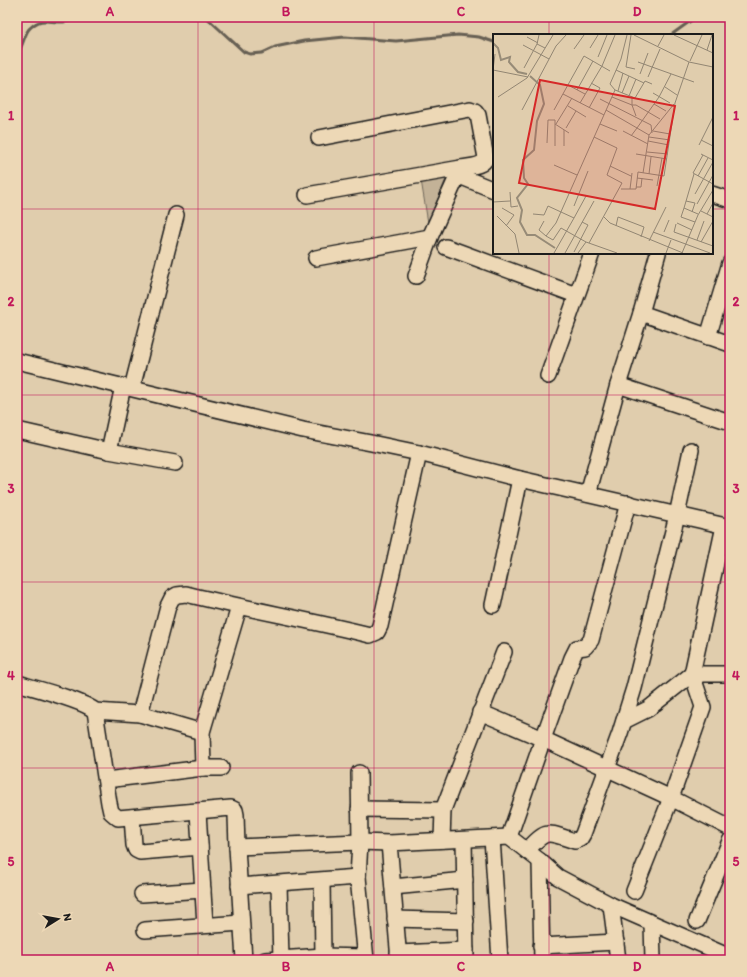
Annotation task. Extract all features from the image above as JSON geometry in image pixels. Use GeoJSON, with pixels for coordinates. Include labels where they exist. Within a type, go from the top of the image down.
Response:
{"type":"FeatureCollection","features":[{"type":"Feature","properties":{"kind":"street"},"geometry":{"type":"LineString","coordinates":[[308,195],[459,171],[480,165],[485,162],[486,158],[478,115],[475,111],[470,109],[319,138]]}},
{"type":"Feature","properties":{"kind":"street"},"geometry":{"type":"LineString","coordinates":[[459,171],[493,189]]}},
{"type":"Feature","properties":{"kind":"street"},"geometry":{"type":"LineString","coordinates":[[416,276],[430,237],[459,171]]}},
{"type":"Feature","properties":{"kind":"street"},"geometry":{"type":"LineString","coordinates":[[713,194],[730,200]]}},
{"type":"Feature","properties":{"kind":"street"},"geometry":{"type":"LineString","coordinates":[[109,451],[176,215]]}},
{"type":"Feature","properties":{"kind":"street"},"geometry":{"type":"LineString","coordinates":[[316,258],[430,237]]}},
{"type":"Feature","properties":{"kind":"street"},"geometry":{"type":"LineString","coordinates":[[446,247],[576,295]]}},
{"type":"Feature","properties":{"kind":"street"},"geometry":{"type":"LineString","coordinates":[[548,376],[592,254]]}},
{"type":"Feature","properties":{"kind":"street"},"geometry":{"type":"LineString","coordinates":[[588,494],[618,385],[658,254]]}},
{"type":"Feature","properties":{"kind":"street"},"geometry":{"type":"LineString","coordinates":[[708,337],[729,269]]}},
{"type":"Feature","properties":{"kind":"street"},"geometry":{"type":"LineString","coordinates":[[641,313],[730,344]]}},
{"type":"Feature","properties":{"kind":"street"},"geometry":{"type":"LineString","coordinates":[[17,361],[303,430],[371,442],[419,453],[520,480],[628,503],[727,527],[692,674],[703,707],[671,798],[634,891]]}},
{"type":"Feature","properties":{"kind":"street"},"geometry":{"type":"LineString","coordinates":[[618,385],[730,422]]}},
{"type":"Feature","properties":{"kind":"street"},"geometry":{"type":"LineString","coordinates":[[17,430],[109,451],[175,463]]}},
{"type":"Feature","properties":{"kind":"street"},"geometry":{"type":"LineString","coordinates":[[527,851],[539,837],[546,834],[554,834],[575,841],[580,839],[583,834],[607,770],[634,688],[677,515],[691,450]]}},
{"type":"Feature","properties":{"kind":"street"},"geometry":{"type":"LineString","coordinates":[[140,714],[166,614],[172,598],[177,595],[186,594],[370,635],[377,632],[380,626],[419,453]]}},
{"type":"Feature","properties":{"kind":"street"},"geometry":{"type":"LineString","coordinates":[[493,605],[520,480]]}},
{"type":"Feature","properties":{"kind":"street"},"geometry":{"type":"LineString","coordinates":[[509,837],[572,658],[577,648],[585,647],[591,640],[628,503]]}},
{"type":"Feature","properties":{"kind":"street"},"geometry":{"type":"LineString","coordinates":[[203,768],[202,732],[239,607]]}},
{"type":"Feature","properties":{"kind":"street"},"geometry":{"type":"LineString","coordinates":[[442,840],[442,810],[504,652]]}},
{"type":"Feature","properties":{"kind":"street"},"geometry":{"type":"LineString","coordinates":[[624,721],[648,709],[692,674],[730,674]]}},
{"type":"Feature","properties":{"kind":"street"},"geometry":{"type":"LineString","coordinates":[[17,683],[92,707],[95,710],[140,714],[202,732]]}},
{"type":"Feature","properties":{"kind":"street"},"geometry":{"type":"LineString","coordinates":[[95,710],[111,812],[118,818],[231,808],[235,810],[244,960]]}},
{"type":"Feature","properties":{"kind":"street"},"geometry":{"type":"LineString","coordinates":[[480,712],[543,739],[607,770],[671,798],[730,828]]}},
{"type":"Feature","properties":{"kind":"street"},"geometry":{"type":"LineString","coordinates":[[106,780],[203,768],[221,768]]}},
{"type":"Feature","properties":{"kind":"street"},"geometry":{"type":"LineString","coordinates":[[265,960],[323,956],[365,959],[358,877],[360,842],[359,773]]}},
{"type":"Feature","properties":{"kind":"street"},"geometry":{"type":"LineString","coordinates":[[359,809],[442,810]]}},
{"type":"Feature","properties":{"kind":"street"},"geometry":{"type":"LineString","coordinates":[[198,812],[205,924]]}},
{"type":"Feature","properties":{"kind":"street"},"geometry":{"type":"LineString","coordinates":[[132,817],[134,845],[136,850],[140,852],[200,847]]}},
{"type":"Feature","properties":{"kind":"street"},"geometry":{"type":"LineString","coordinates":[[237,847],[360,842],[390,843],[509,837],[540,860],[558,877],[611,905],[730,957]]}},
{"type":"Feature","properties":{"kind":"street"},"geometry":{"type":"LineString","coordinates":[[492,838],[500,960]]}},
{"type":"Feature","properties":{"kind":"street"},"geometry":{"type":"LineString","coordinates":[[390,843],[398,956],[466,955],[464,840]]}},
{"type":"Feature","properties":{"kind":"street"},"geometry":{"type":"LineString","coordinates":[[697,920],[730,841]]}},
{"type":"Feature","properties":{"kind":"street"},"geometry":{"type":"LineString","coordinates":[[540,860],[541,953],[616,942]]}},
{"type":"Feature","properties":{"kind":"street"},"geometry":{"type":"LineString","coordinates":[[239,886],[358,877]]}},
{"type":"Feature","properties":{"kind":"street"},"geometry":{"type":"LineString","coordinates":[[322,880],[323,956]]}},
{"type":"Feature","properties":{"kind":"street"},"geometry":{"type":"LineString","coordinates":[[392,886],[465,880]]}},
{"type":"Feature","properties":{"kind":"street"},"geometry":{"type":"LineString","coordinates":[[279,884],[281,959]]}},
{"type":"Feature","properties":{"kind":"street"},"geometry":{"type":"LineString","coordinates":[[142,894],[203,890]]}},
{"type":"Feature","properties":{"kind":"street"},"geometry":{"type":"LineString","coordinates":[[611,905],[618,960]]}},
{"type":"Feature","properties":{"kind":"street"},"geometry":{"type":"LineString","coordinates":[[395,919],[466,921]]}},
{"type":"Feature","properties":{"kind":"street"},"geometry":{"type":"LineString","coordinates":[[145,930],[205,924],[242,923]]}},
{"type":"Feature","properties":{"kind":"street"},"geometry":{"type":"LineString","coordinates":[[652,923],[653,960]]}},
{"type":"Feature","properties":{"kind":"shaded area"},"geometry":{"type":"Polygon","coordinates":[[[448,174],[428,223],[421,180],[448,174]]]}},
{"type":"Feature","properties":{"kind":"waterway"},"geometry":{"type":"LineString","coordinates":[[17,53],[26,33],[34,24],[42,21],[63,22],[85,17]]}},
{"type":"Feature","properties":{"kind":"waterway"},"geometry":{"type":"LineString","coordinates":[[206,17],[244,52],[250,54],[262,53],[275,47],[304,41],[345,37],[396,41],[458,35],[479,37],[493,42]]}},
{"type":"Feature","properties":{"kind":"waterway"},"geometry":{"type":"LineString","coordinates":[[672,34],[696,17]]}}]}
